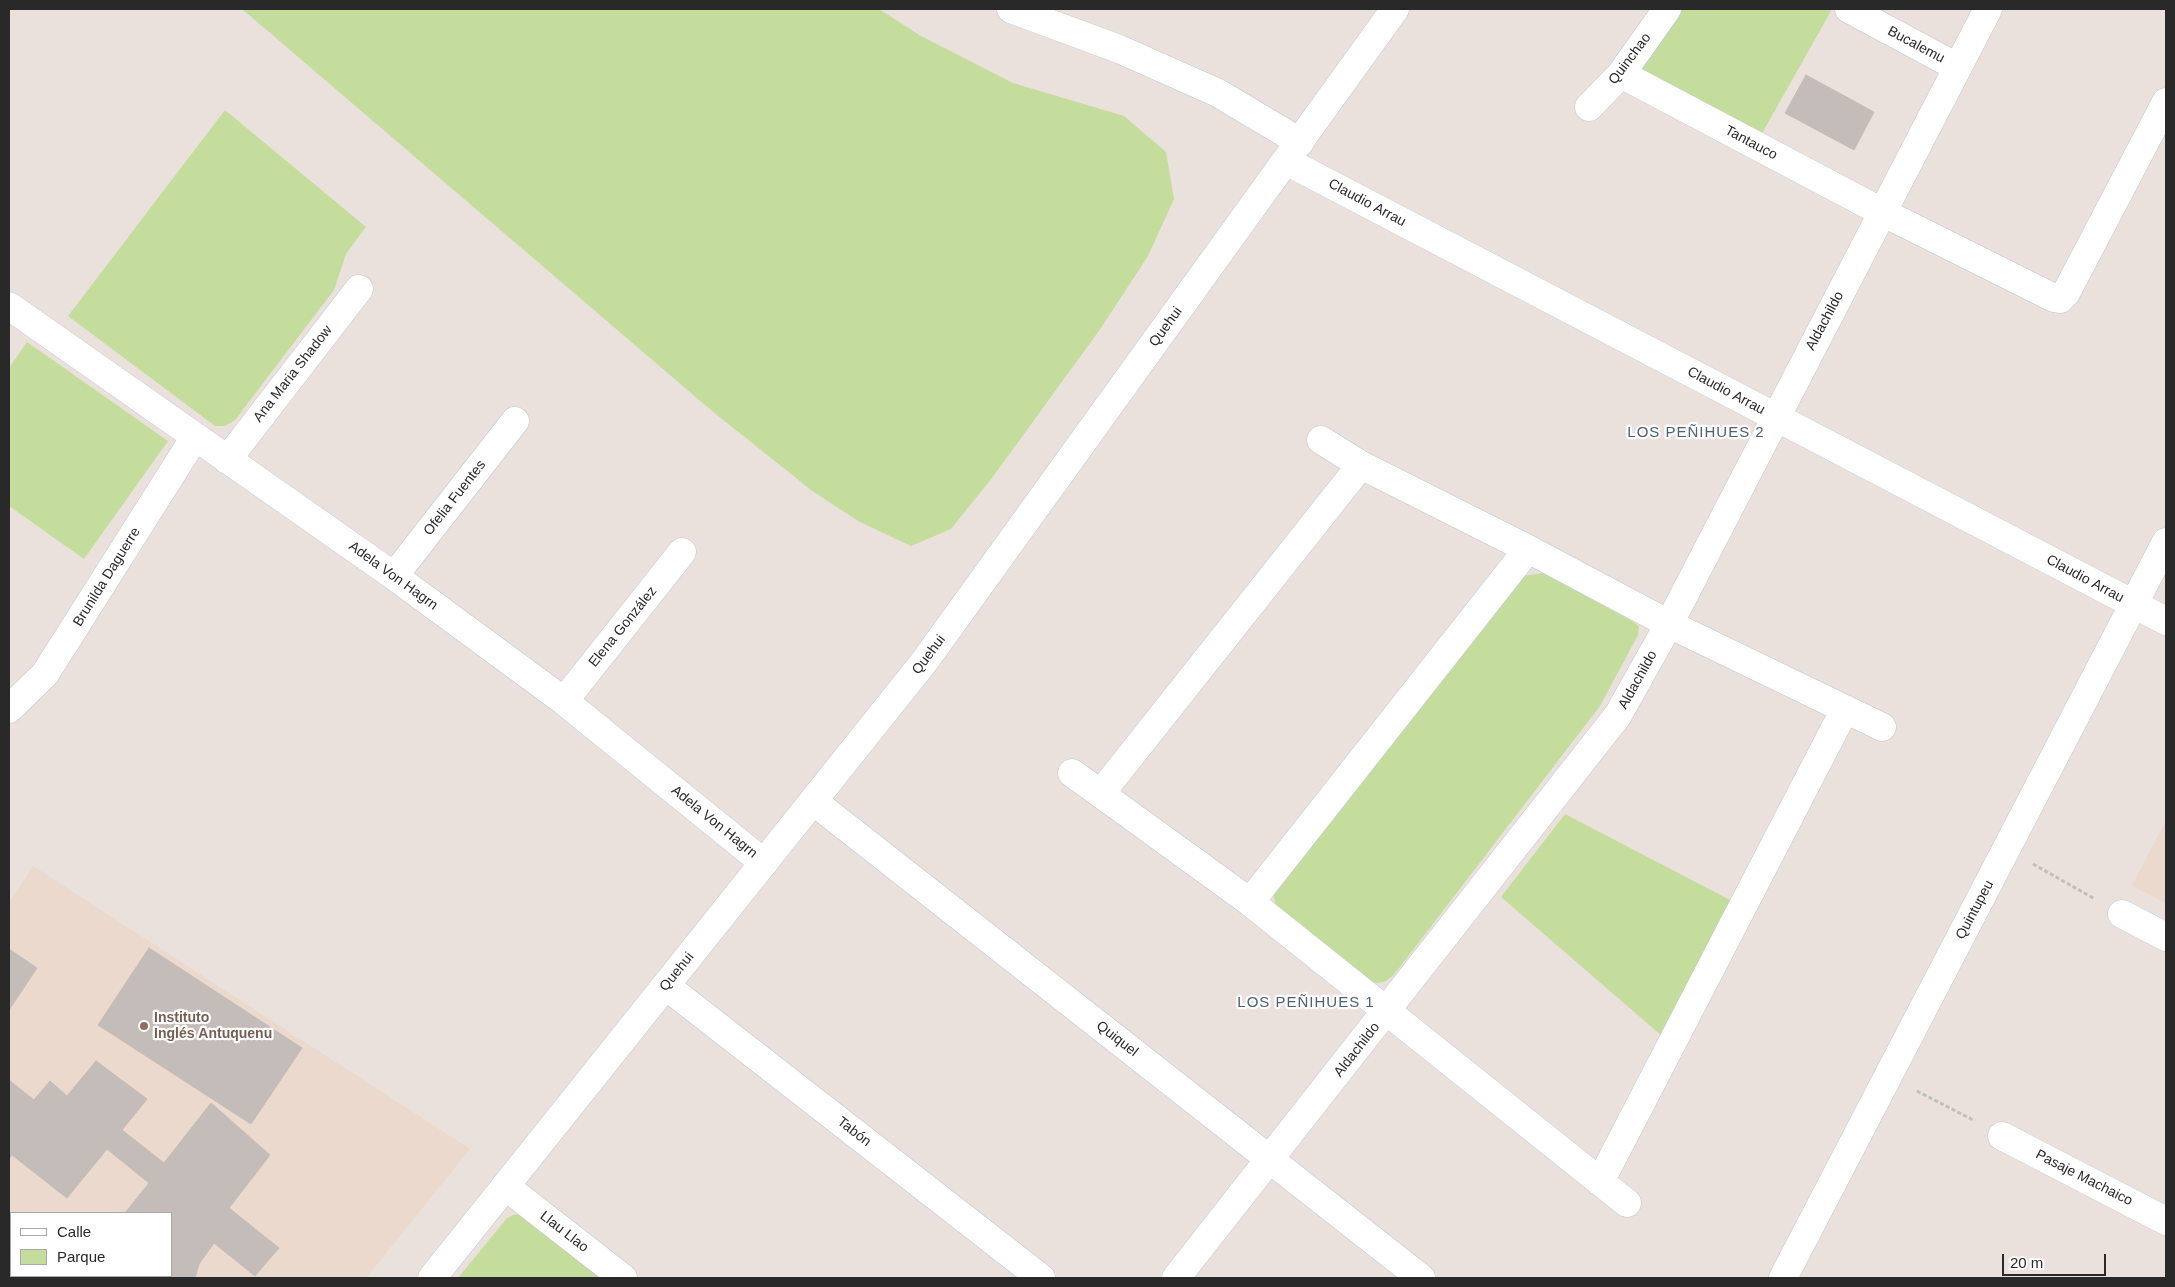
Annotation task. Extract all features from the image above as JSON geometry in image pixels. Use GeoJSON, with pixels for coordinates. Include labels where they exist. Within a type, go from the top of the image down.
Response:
{"type":"FeatureCollection","features":[{"type":"Feature","properties":{"kind":"street","name":"Claudio Arrau"},"geometry":{"type":"LineString","coordinates":[[1011,9],[1119,50],[1218,93],[1293,151],[1775,417],[2166,621]]}},
{"type":"Feature","properties":{"kind":"street","name":"Quehui"},"geometry":{"type":"LineString","coordinates":[[432,1278],[924,662],[1396,9]]}},
{"type":"Feature","properties":{"kind":"street","name":"Quinchao"},"geometry":{"type":"LineString","coordinates":[[1589,107],[1621,74],[1667,9]]}},
{"type":"Feature","properties":{"kind":"street","name":"Bucalemu"},"geometry":{"type":"LineString","coordinates":[[1849,9],[1957,68]]}},
{"type":"Feature","properties":{"kind":"street","name":"Aldachildo"},"geometry":{"type":"LineString","coordinates":[[1176,1278],[1271,1160],[1618,715],[1669,624],[1988,9]]}},
{"type":"Feature","properties":{"kind":"street","name":"Tantauco"},"geometry":{"type":"LineString","coordinates":[[1621,74],[1882,212],[2054,298],[2060,299],[2066,293],[2166,102]]}},
{"type":"Feature","properties":{"kind":"street","name":"Ana Maria Shadow"},"geometry":{"type":"LineString","coordinates":[[227,460],[359,289]]}},
{"type":"Feature","properties":{"kind":"street","name":"Adela Von Hagrn"},"geometry":{"type":"LineString","coordinates":[[11,312],[196,437],[394,576],[564,701],[764,863]]}},
{"type":"Feature","properties":{"kind":"street","name":"Ofelia Fuentes"},"geometry":{"type":"LineString","coordinates":[[394,576],[515,421]]}},
{"type":"Feature","properties":{"kind":"street","name":"Brunilda Daguerre"},"geometry":{"type":"LineString","coordinates":[[9,709],[46,674],[196,437]]}},
{"type":"Feature","properties":{"kind":"street"},"geometry":{"type":"LineString","coordinates":[[1321,440],[1361,465],[1528,549],[1669,624],[1882,727]]}},
{"type":"Feature","properties":{"kind":"street"},"geometry":{"type":"LineString","coordinates":[[1101,793],[1361,465]]}},
{"type":"Feature","properties":{"kind":"street","name":"Quintupeu"},"geometry":{"type":"LineString","coordinates":[[1784,1278],[2166,542]]}},
{"type":"Feature","properties":{"kind":"street"},"geometry":{"type":"LineString","coordinates":[[1250,902],[1528,549]]}},
{"type":"Feature","properties":{"kind":"street","name":"Elena González"},"geometry":{"type":"LineString","coordinates":[[564,701],[682,552]]}},
{"type":"Feature","properties":{"kind":"street"},"geometry":{"type":"LineString","coordinates":[[1600,1182],[1845,708]]}},
{"type":"Feature","properties":{"kind":"street"},"geometry":{"type":"LineString","coordinates":[[1072,773],[1250,902],[1627,1203]]}},
{"type":"Feature","properties":{"kind":"street","name":"Quiquel"},"geometry":{"type":"LineString","coordinates":[[813,801],[1421,1278]]}},
{"type":"Feature","properties":{"kind":"street"},"geometry":{"type":"LineString","coordinates":[[2122,914],[2166,937]]}},
{"type":"Feature","properties":{"kind":"street","name":"Tabón"},"geometry":{"type":"LineString","coordinates":[[666,986],[1041,1278]]}},
{"type":"Feature","properties":{"kind":"street","name":"Pasaje Machaico"},"geometry":{"type":"LineString","coordinates":[[2002,1136],[2166,1221]]}},
{"type":"Feature","properties":{"kind":"street","name":"Llau Llao"},"geometry":{"type":"LineString","coordinates":[[505,1186],[623,1278]]}},
{"type":"Feature","properties":{"kind":"path"},"geometry":{"type":"LineString","coordinates":[[2007,850],[2122,914]]}},
{"type":"Feature","properties":{"kind":"path"},"geometry":{"type":"LineString","coordinates":[[1889,1076],[2002,1136]]}},
{"type":"Feature","properties":{"kind":"shaded area"},"geometry":{"type":"Polygon","coordinates":[[[2166,820],[2166,903],[2132,886],[2166,820]]]}},
{"type":"Feature","properties":{"kind":"shaded area","name":"Instituto Inglés Antuquenu"},"geometry":{"type":"Polygon","coordinates":[[[33,866],[470,1149],[366,1278],[9,1278],[9,903],[33,866]]]}},
{"type":"Feature","properties":{"kind":"green space"},"geometry":{"type":"Polygon","coordinates":[[[242,9],[879,9],[921,36],[1013,83],[1124,116],[1166,152],[1174,199],[1148,256],[1101,328],[992,478],[951,529],[911,546],[858,521],[811,490],[712,411],[242,9]]]}},
{"type":"Feature","properties":{"kind":"green space"},"geometry":{"type":"Polygon","coordinates":[[[1681,9],[1827,9],[1831,11],[1760,137],[1642,77],[1640,67],[1681,9]]]}},
{"type":"Feature","properties":{"kind":"green space"},"geometry":{"type":"Polygon","coordinates":[[[225,110],[366,227],[346,254],[334,290],[235,420],[225,426],[215,426],[68,316],[225,110]]]}},
{"type":"Feature","properties":{"kind":"green space"},"geometry":{"type":"Polygon","coordinates":[[[27,342],[168,441],[84,559],[9,506],[9,368],[27,342]]]}},
{"type":"Feature","properties":{"kind":"green space"},"geometry":{"type":"Polygon","coordinates":[[[1543,573],[1632,621],[1639,626],[1638,635],[1600,706],[1393,976],[1384,982],[1374,983],[1368,981],[1278,912],[1273,895],[1523,576],[1543,573]]]}},
{"type":"Feature","properties":{"kind":"green space"},"geometry":{"type":"Polygon","coordinates":[[[1565,814],[1730,900],[1662,1036],[1501,897],[1565,814]]]}},
{"type":"Feature","properties":{"kind":"green space"},"geometry":{"type":"Polygon","coordinates":[[[524,1214],[611,1278],[458,1278],[507,1218],[513,1215],[524,1214]]]}},
{"type":"Feature","properties":{"kind":"building"},"geometry":{"type":"Polygon","coordinates":[[[1806,75],[1874,112],[1854,150],[1785,113],[1806,75]]]}},
{"type":"Feature","properties":{"kind":"building"},"geometry":{"type":"Polygon","coordinates":[[[149,948],[302,1048],[251,1124],[98,1025],[149,948]]]}},
{"type":"Feature","properties":{"kind":"building"},"geometry":{"type":"Polygon","coordinates":[[[9,949],[37,968],[9,1010],[9,949]]]}},
{"type":"Feature","properties":{"kind":"building"},"geometry":{"type":"Polygon","coordinates":[[[96,1061],[147,1099],[122,1130],[164,1163],[211,1103],[270,1155],[229,1208],[279,1248],[255,1276],[214,1243],[199,1264],[195,1278],[74,1278],[172,1277],[172,1212],[126,1212],[149,1183],[107,1149],[67,1198],[12,1155],[9,1159],[9,1080],[34,1100],[50,1081],[67,1096],[96,1061]]]}},
{"type":"Feature","properties":{"kind":"place","name":"Instituto Inglés Antuquenu"},"geometry":{"type":"Point","coordinates":[144,1026]}},
{"type":"Feature","properties":{"kind":"district","name":"LOS PEÑIHUES 2"},"geometry":{"type":"Point","coordinates":[1696,433]}},
{"type":"Feature","properties":{"kind":"district","name":"LOS PEÑIHUES 1"},"geometry":{"type":"Point","coordinates":[1306,1003]}}]}
